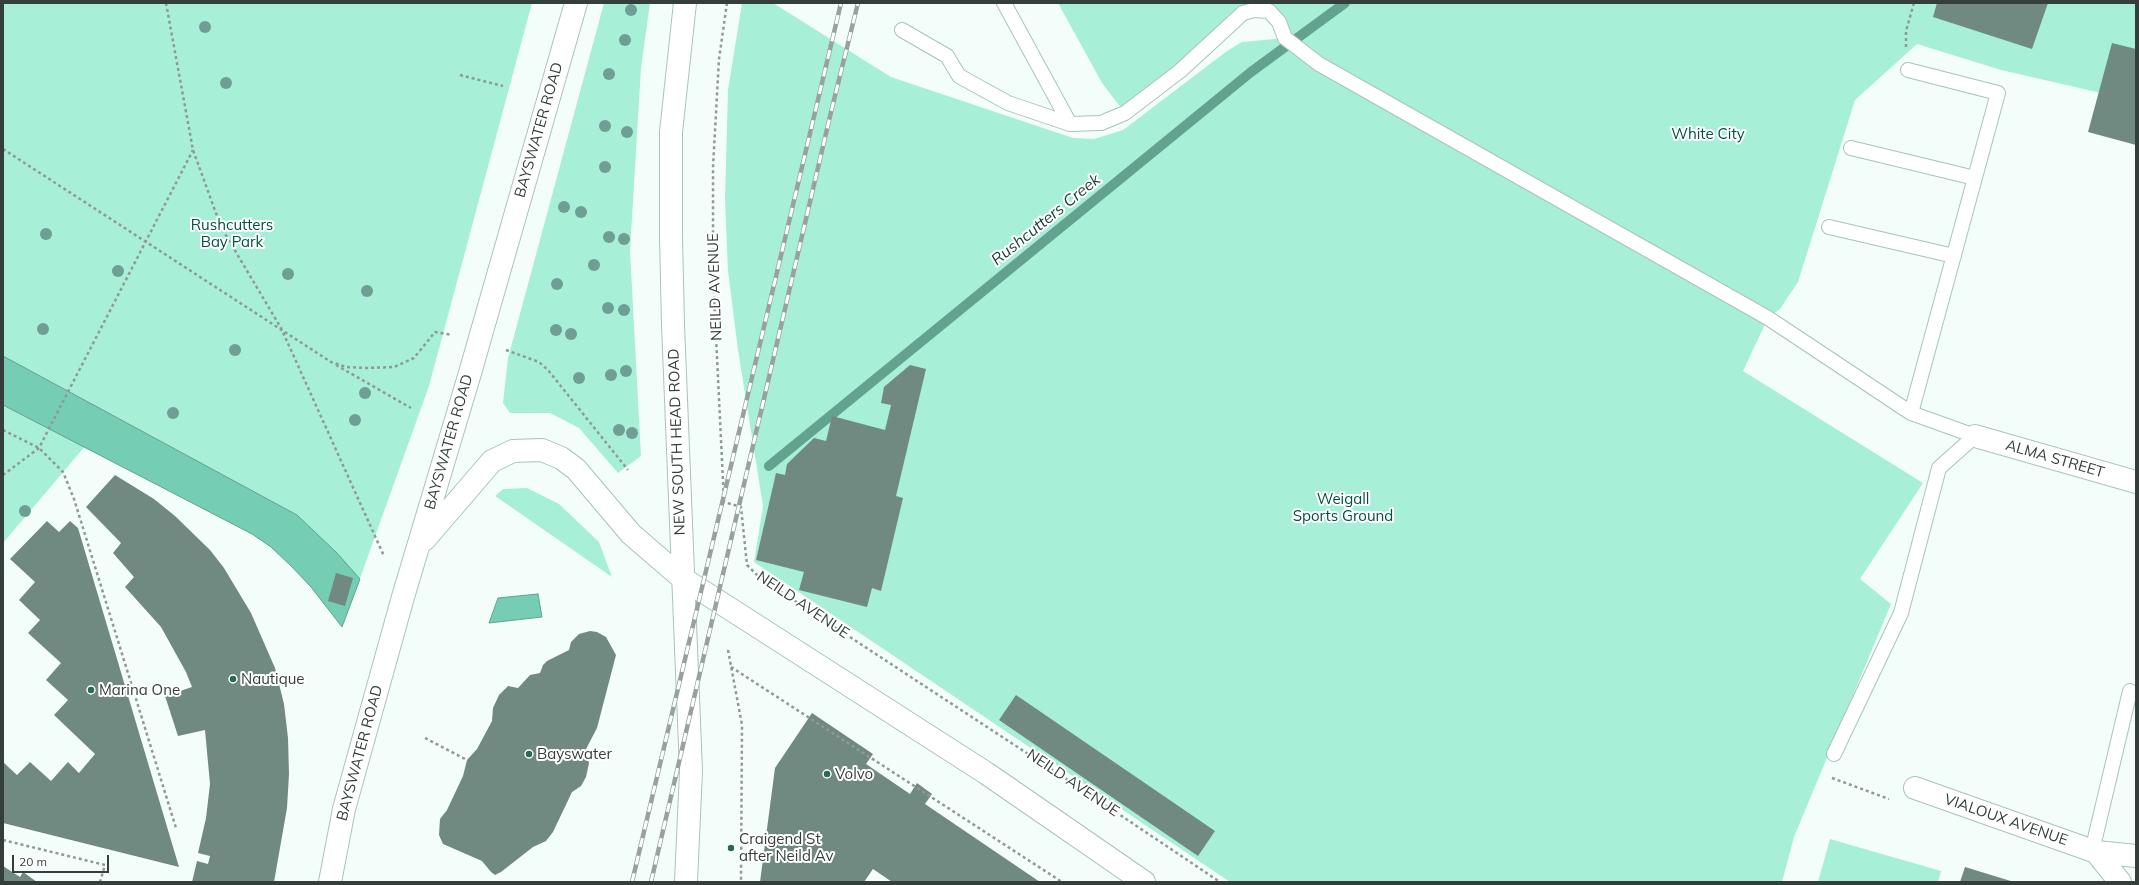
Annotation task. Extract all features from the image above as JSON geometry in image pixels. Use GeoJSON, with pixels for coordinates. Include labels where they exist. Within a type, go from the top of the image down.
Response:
{"type":"FeatureCollection","features":[{"type":"Feature","properties":{"kind":"main road","name":"BAYSWATER ROAD"},"geometry":{"type":"LineString","coordinates":[[330,882],[344,809],[403,597],[576,3]]}},
{"type":"Feature","properties":{"kind":"main road","name":"NEW SOUTH HEAD ROAD"},"geometry":{"type":"LineString","coordinates":[[685,3],[671,132],[672,325],[691,771],[686,882]]}},
{"type":"Feature","properties":{"kind":"main road","name":"ALMA STREET"},"geometry":{"type":"LineString","coordinates":[[1975,436],[2136,482]]}},
{"type":"Feature","properties":{"kind":"main road"},"geometry":{"type":"LineString","coordinates":[[419,546],[492,461],[513,451],[538,450],[551,452],[576,468],[631,534],[682,578],[986,773],[1144,882]]}},
{"type":"Feature","properties":{"kind":"main road","name":"VIALOUX AVENUE"},"geometry":{"type":"LineString","coordinates":[[1915,788],[2094,852],[2136,856]]}},
{"type":"Feature","properties":{"kind":"main road"},"geometry":{"type":"LineString","coordinates":[[2094,852],[2120,882]]}},
{"type":"Feature","properties":{"kind":"lane"},"geometry":{"type":"LineString","coordinates":[[1004,3],[1070,124]]}},
{"type":"Feature","properties":{"kind":"lane"},"geometry":{"type":"LineString","coordinates":[[902,30],[947,56],[959,76],[1015,106],[1070,124],[1101,123],[1125,113],[1180,71],[1243,13],[1254,10],[1269,11],[1279,22],[1285,38],[1319,64],[1768,318],[1911,413],[1975,436],[1939,468],[1901,613],[1834,754]]}},
{"type":"Feature","properties":{"kind":"lane"},"geometry":{"type":"LineString","coordinates":[[1908,70],[1998,93],[1911,413]]}},
{"type":"Feature","properties":{"kind":"lane"},"geometry":{"type":"LineString","coordinates":[[1851,148],[1975,178]]}},
{"type":"Feature","properties":{"kind":"lane"},"geometry":{"type":"LineString","coordinates":[[1829,227],[1954,256]]}},
{"type":"Feature","properties":{"kind":"lane"},"geometry":{"type":"LineString","coordinates":[[2094,852],[2130,691]]}},
{"type":"Feature","properties":{"kind":"path"},"geometry":{"type":"LineString","coordinates":[[166,3],[193,150],[221,227],[281,328],[385,557]]}},
{"type":"Feature","properties":{"kind":"path","name":"NEILD AVENUE"},"geometry":{"type":"LineString","coordinates":[[727,3],[719,59],[713,167],[713,275],[724,502],[741,507],[747,565],[760,578],[1077,785],[1220,882]]}},
{"type":"Feature","properties":{"kind":"path"},"geometry":{"type":"LineString","coordinates":[[1908,70],[1906,31],[1914,3]]}},
{"type":"Feature","properties":{"kind":"path"},"geometry":{"type":"LineString","coordinates":[[460,75],[503,86]]}},
{"type":"Feature","properties":{"kind":"path"},"geometry":{"type":"LineString","coordinates":[[3,149],[144,242],[281,328],[331,362],[411,408]]}},
{"type":"Feature","properties":{"kind":"path"},"geometry":{"type":"LineString","coordinates":[[3,475],[39,448],[69,392],[144,242],[193,150]]}},
{"type":"Feature","properties":{"kind":"path"},"geometry":{"type":"LineString","coordinates":[[331,362],[346,367],[394,367],[414,358],[435,332]]}},
{"type":"Feature","properties":{"kind":"path"},"geometry":{"type":"LineString","coordinates":[[516,354],[539,362],[548,370],[628,470]]}},
{"type":"Feature","properties":{"kind":"path"},"geometry":{"type":"LineString","coordinates":[[3,430],[39,448],[63,472],[74,499],[176,828]]}},
{"type":"Feature","properties":{"kind":"path"},"geometry":{"type":"LineString","coordinates":[[728,650],[742,725],[741,882]]}},
{"type":"Feature","properties":{"kind":"path"},"geometry":{"type":"LineString","coordinates":[[731,667],[1062,882]]}},
{"type":"Feature","properties":{"kind":"path"},"geometry":{"type":"LineString","coordinates":[[425,738],[466,760]]}},
{"type":"Feature","properties":{"kind":"path"},"geometry":{"type":"LineString","coordinates":[[1834,754],[1832,779],[1889,799],[1915,788]]}},
{"type":"Feature","properties":{"kind":"path"},"geometry":{"type":"LineString","coordinates":[[3,840],[105,865],[100,882]]}},
{"type":"Feature","properties":{"kind":"green space","name":"Rushcutters Bay Park"},"geometry":{"type":"Polygon","coordinates":[[[3,3],[532,3],[429,386],[349,609],[292,533],[86,445],[3,543],[3,3]]]}},
{"type":"Feature","properties":{"kind":"green space"},"geometry":{"type":"Polygon","coordinates":[[[604,3],[650,3],[641,68],[630,251],[641,456],[618,473],[579,428],[550,413],[510,413],[503,403],[508,358],[604,3]]]}},
{"type":"Feature","properties":{"kind":"green space","name":"Weigall Sports Ground"},"geometry":{"type":"Polygon","coordinates":[[[742,3],[773,3],[891,77],[1073,138],[1094,139],[1123,130],[1227,51],[1242,42],[1285,38],[1279,22],[1254,10],[1125,113],[1102,83],[1058,3],[2136,3],[2136,101],[2001,70],[1917,44],[1855,100],[1798,282],[1780,309],[1768,318],[1743,371],[1923,483],[1860,579],[1891,604],[1794,837],[1782,882],[1230,882],[754,562],[763,506],[738,350],[728,271],[725,200],[728,90],[742,3]]]}},
{"type":"Feature","properties":{"kind":"green space"},"geometry":{"type":"Polygon","coordinates":[[[527,488],[559,504],[599,542],[612,577],[495,496],[503,489],[527,488]]]}},
{"type":"Feature","properties":{"kind":"green space"},"geometry":{"type":"Polygon","coordinates":[[[1830,839],[1941,871],[1938,882],[1818,882],[1830,839]]]}},
{"type":"Feature","properties":{"kind":"shaded area"},"geometry":{"type":"Polygon","coordinates":[[[3,356],[297,515],[337,553],[360,579],[342,627],[311,587],[292,567],[271,547],[252,534],[3,405],[3,356]]]}},
{"type":"Feature","properties":{"kind":"shaded area"},"geometry":{"type":"Polygon","coordinates":[[[538,594],[542,617],[489,623],[498,598],[538,594]]]}},
{"type":"Feature","properties":{"kind":"building"},"geometry":{"type":"Polygon","coordinates":[[[1937,3],[2048,3],[2032,49],[1933,17],[1937,3]]]}},
{"type":"Feature","properties":{"kind":"building"},"geometry":{"type":"Polygon","coordinates":[[[2112,43],[2136,49],[2136,145],[2088,132],[2112,43]]]}},
{"type":"Feature","properties":{"kind":"building"},"geometry":{"type":"Polygon","coordinates":[[[910,365],[926,369],[896,496],[903,498],[881,591],[872,588],[867,607],[799,590],[804,572],[756,560],[776,473],[785,475],[787,464],[814,438],[826,441],[832,416],[885,430],[891,405],[881,403],[884,387],[910,365]]]}},
{"type":"Feature","properties":{"kind":"building","name":"Nautique"},"geometry":{"type":"Polygon","coordinates":[[[115,475],[154,499],[175,516],[210,550],[224,568],[251,613],[275,668],[284,704],[288,738],[289,774],[287,808],[274,882],[192,882],[197,861],[208,864],[210,856],[198,853],[206,818],[210,784],[205,730],[178,736],[165,696],[192,687],[186,672],[161,627],[125,587],[134,577],[113,553],[121,543],[86,507],[115,475]]]}},
{"type":"Feature","properties":{"kind":"building","name":"Marina One"},"geometry":{"type":"Polygon","coordinates":[[[47,521],[59,532],[70,521],[78,528],[179,867],[3,823],[3,762],[17,775],[30,762],[51,781],[68,762],[79,773],[95,754],[54,715],[68,700],[46,680],[61,663],[28,633],[40,620],[19,600],[35,582],[10,559],[47,521]]]}},
{"type":"Feature","properties":{"kind":"building"},"geometry":{"type":"Polygon","coordinates":[[[336,573],[353,578],[345,606],[328,601],[336,573]]]}},
{"type":"Feature","properties":{"kind":"building","name":"Bayswater"},"geometry":{"type":"Polygon","coordinates":[[[590,631],[597,632],[606,637],[616,655],[597,728],[585,751],[589,763],[586,777],[581,786],[572,792],[553,832],[546,841],[533,847],[495,875],[482,861],[443,844],[439,835],[440,819],[447,810],[463,776],[467,760],[477,749],[492,721],[493,708],[499,695],[508,686],[518,688],[530,675],[540,673],[543,665],[547,661],[569,650],[571,642],[579,634],[590,631]]]}},
{"type":"Feature","properties":{"kind":"building"},"geometry":{"type":"Polygon","coordinates":[[[1016,695],[1215,831],[1198,856],[999,720],[1016,695]]]}},
{"type":"Feature","properties":{"kind":"building"},"geometry":{"type":"Polygon","coordinates":[[[812,713],[873,754],[866,764],[910,794],[917,783],[932,794],[925,804],[1040,882],[892,882],[873,869],[864,882],[760,882],[775,768],[812,713]]]}},
{"type":"Feature","properties":{"kind":"building"},"geometry":{"type":"Polygon","coordinates":[[[3,866],[20,877],[23,872],[37,882],[3,882],[3,866]]]}},
{"type":"Feature","properties":{"kind":"building"},"geometry":{"type":"Polygon","coordinates":[[[1965,867],[2014,882],[1960,882],[1965,867]]]}},
{"type":"Feature","properties":{"kind":"waterway","name":"Rushcutters Creek"},"geometry":{"type":"LineString","coordinates":[[769,466],[1251,72],[1345,3]]}},
{"type":"Feature","properties":{"kind":"railway"},"geometry":{"type":"LineString","coordinates":[[632,882],[841,3]]}},
{"type":"Feature","properties":{"kind":"railway"},"geometry":{"type":"LineString","coordinates":[[651,882],[831,112],[858,3]]}},
{"type":"Feature","properties":{"kind":"place","name":"Nautique"},"geometry":{"type":"Point","coordinates":[233,679]}},
{"type":"Feature","properties":{"kind":"place","name":"Marina One"},"geometry":{"type":"Point","coordinates":[91,690]}},
{"type":"Feature","properties":{"kind":"place","name":"Bayswater"},"geometry":{"type":"Point","coordinates":[529,754]}},
{"type":"Feature","properties":{"kind":"place","name":"Volvo"},"geometry":{"type":"Point","coordinates":[827,774]}},
{"type":"Feature","properties":{"kind":"place","name":"Craigend St after Neild Av"},"geometry":{"type":"Point","coordinates":[731,848]}},
{"type":"Feature","properties":{"kind":"park label","name":"White City"},"geometry":{"type":"Point","coordinates":[1708,134]}}]}
